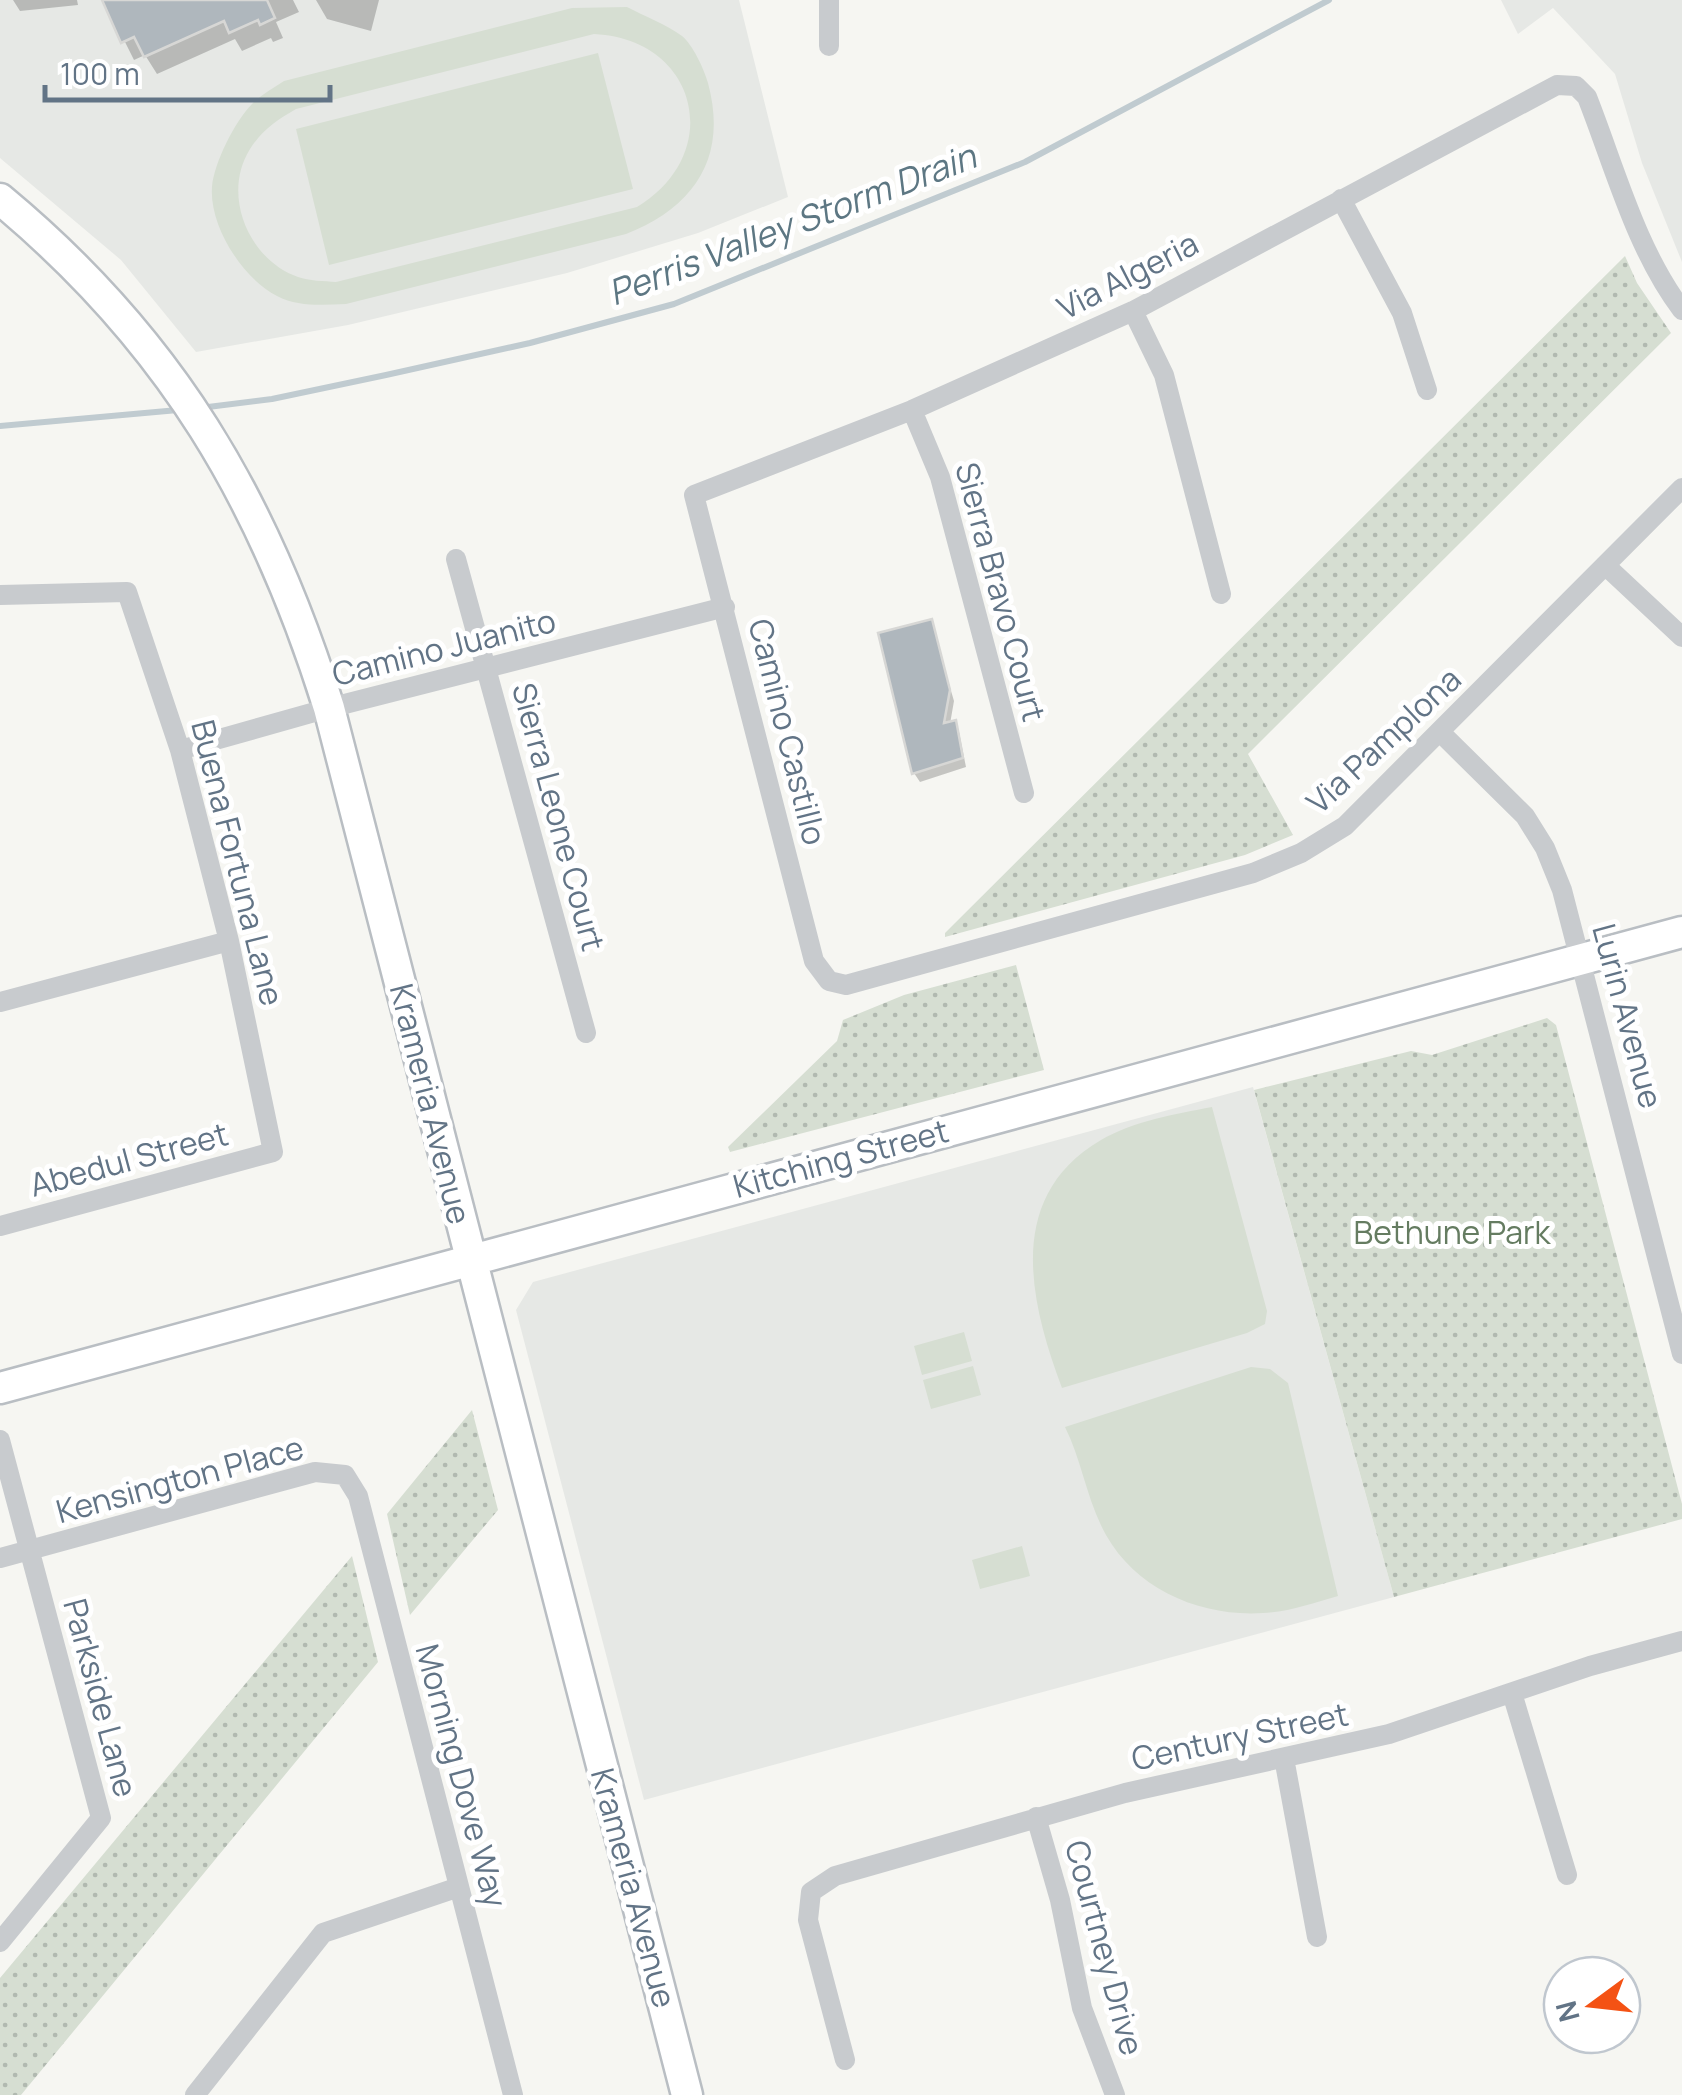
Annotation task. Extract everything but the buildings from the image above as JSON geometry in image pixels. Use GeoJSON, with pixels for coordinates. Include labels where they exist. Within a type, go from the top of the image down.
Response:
{"type":"FeatureCollection","features":[{"type":"Feature","properties":{"kind":"street"},"geometry":{"type":"LineString","coordinates":[[829,46],[830,0]]}},
{"type":"Feature","properties":{"kind":"street","name":"Via Algeria"},"geometry":{"type":"LineString","coordinates":[[694,495],[912,410],[1132,310],[1557,85],[1576,86],[1587,98],[1642,238],[1667,290],[1682,310]]}},
{"type":"Feature","properties":{"kind":"street","name":"Krameria Avenue"},"geometry":{"type":"LineString","coordinates":[[0,199],[79,271],[134,330],[165,371],[220,450],[277,562],[307,638],[686,2095]]}},
{"type":"Feature","properties":{"kind":"street"},"geometry":{"type":"LineString","coordinates":[[1341,199],[1402,313],[1427,390]]}},
{"type":"Feature","properties":{"kind":"street"},"geometry":{"type":"LineString","coordinates":[[1132,310],[1164,375],[1221,594]]}},
{"type":"Feature","properties":{"kind":"street","name":"Sierra Bravo Court"},"geometry":{"type":"LineString","coordinates":[[912,410],[940,478],[1024,793]]}},
{"type":"Feature","properties":{"kind":"street","name":"Via Pamplona"},"geometry":{"type":"LineString","coordinates":[[829,981],[846,984],[1253,873],[1301,853],[1345,826],[1682,488]]}},
{"type":"Feature","properties":{"kind":"street","name":"Camino Castillo"},"geometry":{"type":"LineString","coordinates":[[694,495],[814,962],[829,981]]}},
{"type":"Feature","properties":{"kind":"street","name":"Sierra Leone Court"},"geometry":{"type":"LineString","coordinates":[[456,559],[586,1033]]}},
{"type":"Feature","properties":{"kind":"street"},"geometry":{"type":"LineString","coordinates":[[1605,565],[1682,637]]}},
{"type":"Feature","properties":{"kind":"street","name":"Buena Fortuna Lane"},"geometry":{"type":"LineString","coordinates":[[0,596],[128,592],[180,750],[230,941],[273,1152]]}},
{"type":"Feature","properties":{"kind":"street","name":"Camino Juanito"},"geometry":{"type":"LineString","coordinates":[[180,750],[724,607]]}},
{"type":"Feature","properties":{"kind":"street","name":"Lurin Avenue"},"geometry":{"type":"LineString","coordinates":[[1440,732],[1525,816],[1562,890],[1682,1354]]}},
{"type":"Feature","properties":{"kind":"street","name":"Kitching Street"},"geometry":{"type":"LineString","coordinates":[[0,1388],[1682,932]]}},
{"type":"Feature","properties":{"kind":"street"},"geometry":{"type":"LineString","coordinates":[[0,1002],[230,941]]}},
{"type":"Feature","properties":{"kind":"street","name":"Abedul Street"},"geometry":{"type":"LineString","coordinates":[[0,1226],[273,1152]]}},
{"type":"Feature","properties":{"kind":"street","name":"Parkside Lane"},"geometry":{"type":"LineString","coordinates":[[0,1440],[102,1818],[0,1942]]}},
{"type":"Feature","properties":{"kind":"street","name":"Kensington Place"},"geometry":{"type":"LineString","coordinates":[[0,1558],[315,1472],[345,1475]]}},
{"type":"Feature","properties":{"kind":"street","name":"Morning Dove Way"},"geometry":{"type":"LineString","coordinates":[[345,1475],[358,1496],[513,2095]]}},
{"type":"Feature","properties":{"kind":"street","name":"Century Street"},"geometry":{"type":"LineString","coordinates":[[845,2060],[808,1920],[811,1892],[835,1876],[1184,1778],[1388,1734],[1590,1666],[1682,1641]]}},
{"type":"Feature","properties":{"kind":"street"},"geometry":{"type":"LineString","coordinates":[[1512,1693],[1567,1875]]}},
{"type":"Feature","properties":{"kind":"street"},"geometry":{"type":"LineString","coordinates":[[1284,1758],[1317,1938]]}},
{"type":"Feature","properties":{"kind":"street","name":"Courtney Drive"},"geometry":{"type":"LineString","coordinates":[[1036,1817],[1060,1900],[1082,2008],[1115,2095]]}},
{"type":"Feature","properties":{"kind":"street"},"geometry":{"type":"LineString","coordinates":[[195,2095],[324,1933],[459,1887]]}},
{"type":"Feature","properties":{"kind":"shaded area"},"geometry":{"type":"Polygon","coordinates":[[[0,0],[739,0],[788,197],[698,233],[567,273],[348,325],[196,352],[121,260],[0,158],[0,0]]]}},
{"type":"Feature","properties":{"kind":"shaded area"},"geometry":{"type":"Polygon","coordinates":[[[1501,0],[1682,0],[1682,262],[1642,163],[1615,74],[1553,8],[1518,34],[1501,0]]]}},
{"type":"Feature","properties":{"kind":"shaded area"},"geometry":{"type":"Polygon","coordinates":[[[1253,1087],[1394,1597],[644,1800],[516,1310],[533,1282],[1253,1087]]]}},
{"type":"Feature","properties":{"kind":"green space"},"geometry":{"type":"Polygon","coordinates":[[[627,7],[682,36],[698,58],[708,83],[713,134],[700,176],[671,209],[626,234],[346,304],[285,300],[264,288],[241,264],[222,234],[212,187],[232,131],[259,98],[284,81],[572,8],[627,7]],[[594,34],[296,109],[260,136],[242,167],[238,186],[245,224],[266,256],[281,269],[302,278],[336,282],[637,207],[665,184],[682,158],[690,130],[688,102],[677,77],[657,56],[629,41],[594,34]]]}},
{"type":"Feature","properties":{"kind":"green space"},"geometry":{"type":"Polygon","coordinates":[[[598,53],[633,189],[329,265],[296,129],[598,53]]]}},
{"type":"Feature","properties":{"kind":"green space"},"geometry":{"type":"Polygon","coordinates":[[[1625,256],[1637,283],[1671,333],[1248,754],[1293,835],[1245,855],[945,937],[945,933],[1625,256]]]}},
{"type":"Feature","properties":{"kind":"green space"},"geometry":{"type":"Polygon","coordinates":[[[1016,965],[1044,1070],[730,1152],[728,1147],[837,1041],[843,1020],[904,995],[1016,965]]]}},
{"type":"Feature","properties":{"kind":"green space","name":"Bethune Park"},"geometry":{"type":"Polygon","coordinates":[[[1547,1018],[1556,1025],[1682,1504],[1682,1519],[1394,1597],[1254,1090],[1411,1051],[1432,1055],[1547,1018]]]}},
{"type":"Feature","properties":{"kind":"green space"},"geometry":{"type":"Polygon","coordinates":[[[1212,1107],[1267,1311],[1265,1324],[1247,1333],[1062,1388],[1035,1286],[1033,1252],[1038,1220],[1050,1190],[1070,1163],[1114,1133],[1155,1119],[1212,1107]]]}},
{"type":"Feature","properties":{"kind":"green space"},"geometry":{"type":"Polygon","coordinates":[[[964,1332],[972,1361],[922,1375],[914,1346],[964,1332]]]}},
{"type":"Feature","properties":{"kind":"green space"},"geometry":{"type":"Polygon","coordinates":[[[973,1366],[981,1395],[931,1409],[923,1380],[973,1366]]]}},
{"type":"Feature","properties":{"kind":"green space"},"geometry":{"type":"Polygon","coordinates":[[[1251,1367],[1270,1369],[1288,1383],[1338,1596],[1263,1613],[1194,1605],[1153,1585],[1135,1571],[1099,1522],[1065,1427],[1251,1367]]]}},
{"type":"Feature","properties":{"kind":"green space"},"geometry":{"type":"Polygon","coordinates":[[[472,1410],[498,1510],[410,1615],[387,1514],[472,1410]]]}},
{"type":"Feature","properties":{"kind":"green space"},"geometry":{"type":"Polygon","coordinates":[[[1022,1546],[1030,1576],[980,1589],[972,1560],[1022,1546]]]}},
{"type":"Feature","properties":{"kind":"green space"},"geometry":{"type":"Polygon","coordinates":[[[352,1556],[378,1662],[21,2095],[0,2095],[0,1978],[352,1556]]]}},
{"type":"Feature","properties":{"kind":"waterway","name":"Perris Valley Storm Drain"},"geometry":{"type":"LineString","coordinates":[[200,408],[272,399],[386,375],[530,343],[674,304],[1025,162],[1329,0]]}},
{"type":"Feature","properties":{"kind":"waterway","name":"Perris Valley Storm Drain"},"geometry":{"type":"LineString","coordinates":[[0,426],[178,410]]}}]}
